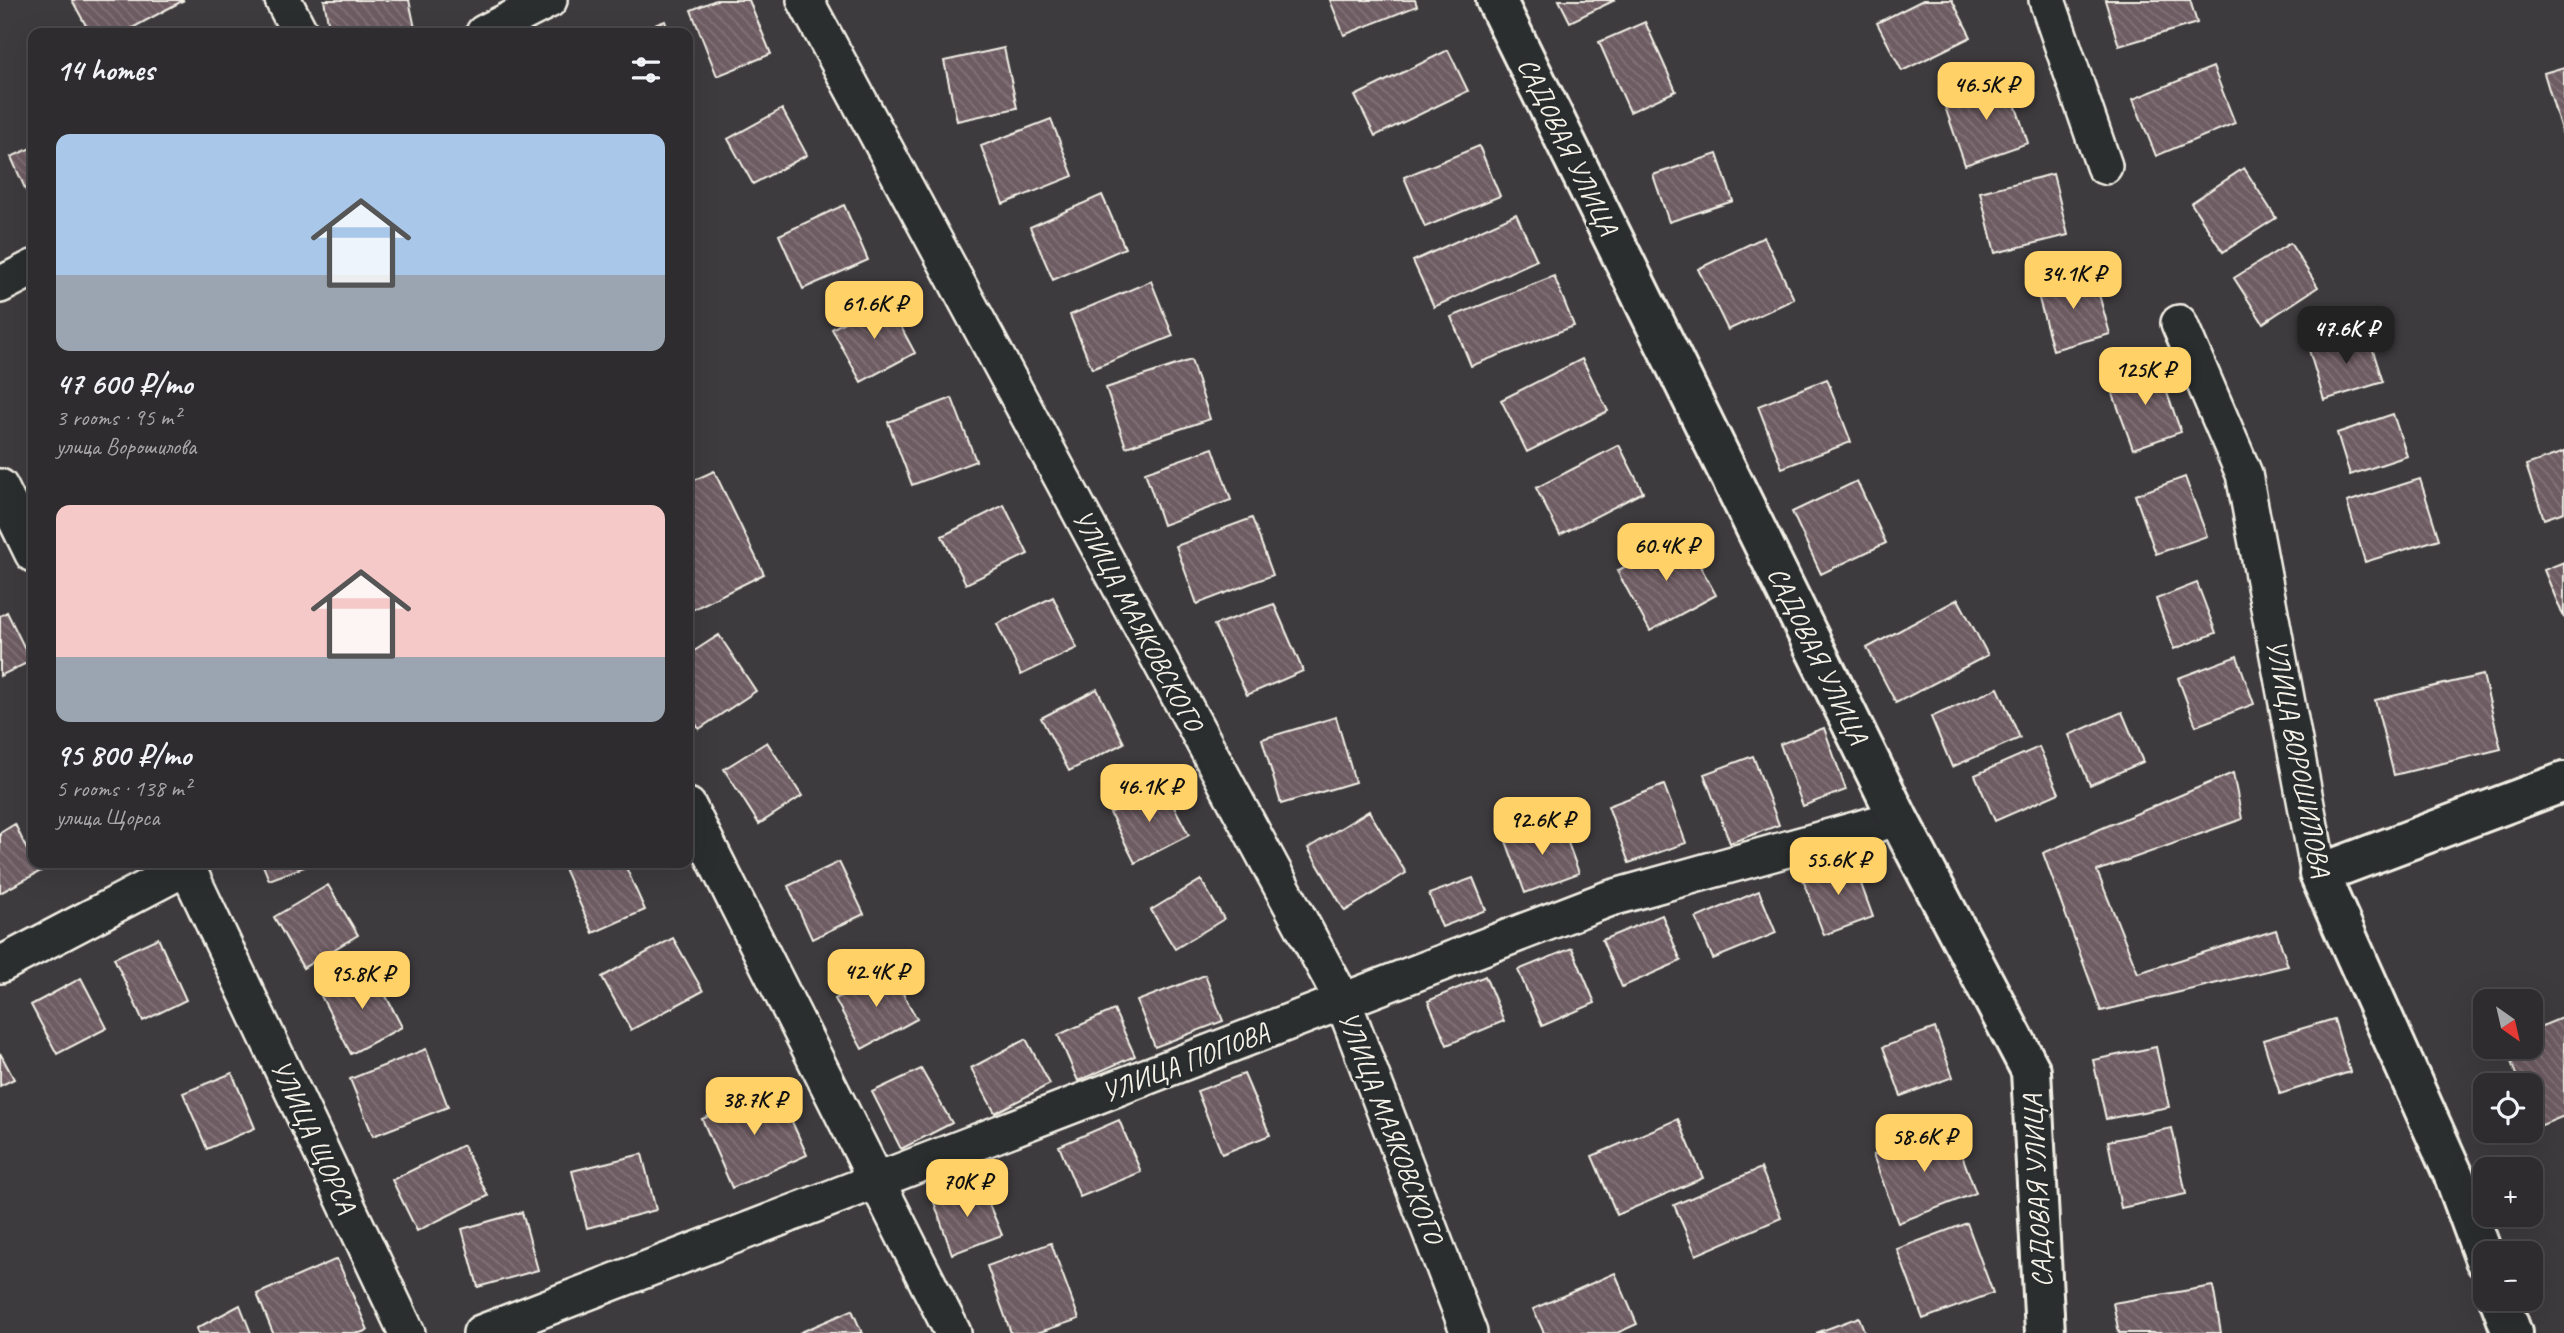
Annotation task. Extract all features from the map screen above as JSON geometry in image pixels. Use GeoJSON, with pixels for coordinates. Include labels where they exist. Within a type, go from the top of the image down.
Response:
{"type":"FeatureCollection","features":[{"type":"Feature","properties":{"kind":"street"},"geometry":{"type":"LineString","coordinates":[[283,0],[297,28]]}},
{"type":"Feature","properties":{"kind":"street"},"geometry":{"type":"LineString","coordinates":[[494,28],[549,0]]}},
{"type":"Feature","properties":{"kind":"street","name":"УЛИЦА МАЯКОВСКОГО"},"geometry":{"type":"LineString","coordinates":[[805,0],[1343,1001],[1469,1333]]}},
{"type":"Feature","properties":{"kind":"street","name":"САДОВАЯ УЛИЦА"},"geometry":{"type":"LineString","coordinates":[[1496,0],[1898,818],[2031,1071],[2045,1333]]}},
{"type":"Feature","properties":{"kind":"street"},"geometry":{"type":"LineString","coordinates":[[2047,0],[2104,166]]}},
{"type":"Feature","properties":{"kind":"street"},"geometry":{"type":"LineString","coordinates":[[0,285],[28,271]]}},
{"type":"Feature","properties":{"kind":"street","name":"УЛИЦА ВОРОШИЛОВА"},"geometry":{"type":"LineString","coordinates":[[2179,323],[2244,474],[2319,874],[2454,1176],[2478,1241]]}},
{"type":"Feature","properties":{"kind":"street"},"geometry":{"type":"LineString","coordinates":[[0,486],[28,544]]}},
{"type":"Feature","properties":{"kind":"street"},"geometry":{"type":"LineString","coordinates":[[2319,874],[2564,782]]}},
{"type":"Feature","properties":{"kind":"street"},"geometry":{"type":"LineString","coordinates":[[693,816],[953,1333]]}},
{"type":"Feature","properties":{"kind":"street","name":"УЛИЦА ПОПОВА"},"geometry":{"type":"LineString","coordinates":[[481,1333],[1608,899],[1898,818]]}},
{"type":"Feature","properties":{"kind":"street"},"geometry":{"type":"LineString","coordinates":[[0,965],[180,868]]}},
{"type":"Feature","properties":{"kind":"street","name":"УЛИЦА ЩОРСА"},"geometry":{"type":"LineString","coordinates":[[187,868],[407,1333]]}},
{"type":"Feature","properties":{"kind":"street"},"geometry":{"type":"LineString","coordinates":[[2504,1311],[2512,1333]]}},
{"type":"Feature","properties":{"kind":"building"},"geometry":{"type":"Polygon","coordinates":[[[72,0],[184,0],[132,28],[87,28],[72,0]]]}},
{"type":"Feature","properties":{"kind":"building"},"geometry":{"type":"Polygon","coordinates":[[[324,0],[409,0],[415,28],[329,28],[324,0]]]}},
{"type":"Feature","properties":{"kind":"building"},"geometry":{"type":"Polygon","coordinates":[[[716,0],[749,0],[771,54],[717,76],[691,10],[716,0]]]}},
{"type":"Feature","properties":{"kind":"building"},"geometry":{"type":"Polygon","coordinates":[[[1330,0],[1415,0],[1417,6],[1344,35],[1330,0]]]}},
{"type":"Feature","properties":{"kind":"building"},"geometry":{"type":"Polygon","coordinates":[[[1559,0],[1615,0],[1570,22],[1559,0]]]}},
{"type":"Feature","properties":{"kind":"building"},"geometry":{"type":"Polygon","coordinates":[[[1923,0],[1952,0],[1971,37],[1902,71],[1877,23],[1923,0]]]}},
{"type":"Feature","properties":{"kind":"building"},"geometry":{"type":"Polygon","coordinates":[[[2105,0],[2190,0],[2197,23],[2119,46],[2105,0]]]}},
{"type":"Feature","properties":{"kind":"building"},"geometry":{"type":"Polygon","coordinates":[[[665,21],[667,28],[646,28],[665,21]]]}},
{"type":"Feature","properties":{"kind":"building"},"geometry":{"type":"Polygon","coordinates":[[[1645,22],[1676,91],[1630,112],[1599,42],[1645,22]]]}},
{"type":"Feature","properties":{"kind":"building"},"geometry":{"type":"Polygon","coordinates":[[[1004,48],[1017,108],[957,121],[944,61],[1004,48]]]}},
{"type":"Feature","properties":{"kind":"building"},"geometry":{"type":"Polygon","coordinates":[[[1448,50],[1468,91],[1375,136],[1355,96],[1448,50]]]}},
{"type":"Feature","properties":{"kind":"building"},"geometry":{"type":"Polygon","coordinates":[[[2213,67],[2235,123],[2156,156],[2133,99],[2213,67]]]}},
{"type":"Feature","properties":{"kind":"building"},"geometry":{"type":"Polygon","coordinates":[[[2564,67],[2564,132],[2562,133],[2544,73],[2564,67]]]}},
{"type":"Feature","properties":{"kind":"building"},"geometry":{"type":"Polygon","coordinates":[[[2007,80],[2028,143],[1965,165],[1943,101],[2007,80]]]}},
{"type":"Feature","properties":{"kind":"building"},"geometry":{"type":"Polygon","coordinates":[[[782,109],[807,155],[753,184],[728,139],[782,109]]]}},
{"type":"Feature","properties":{"kind":"building"},"geometry":{"type":"Polygon","coordinates":[[[1051,119],[1073,176],[1003,204],[981,146],[1051,119]]]}},
{"type":"Feature","properties":{"kind":"building"},"geometry":{"type":"Polygon","coordinates":[[[1479,146],[1500,196],[1425,227],[1404,177],[1479,146]]]}},
{"type":"Feature","properties":{"kind":"building"},"geometry":{"type":"Polygon","coordinates":[[[28,149],[28,195],[11,157],[28,149]]]}},
{"type":"Feature","properties":{"kind":"building"},"geometry":{"type":"Polygon","coordinates":[[[1717,154],[1733,201],[1669,222],[1653,175],[1717,154]]]}},
{"type":"Feature","properties":{"kind":"building"},"geometry":{"type":"Polygon","coordinates":[[[2244,168],[2276,218],[2223,252],[2191,203],[2244,168]]]}},
{"type":"Feature","properties":{"kind":"building"},"geometry":{"type":"Polygon","coordinates":[[[2053,174],[2068,235],[1995,253],[1980,192],[2053,174]]]}},
{"type":"Feature","properties":{"kind":"building"},"geometry":{"type":"Polygon","coordinates":[[[1102,195],[1125,248],[1053,280],[1030,227],[1102,195]]]}},
{"type":"Feature","properties":{"kind":"building"},"geometry":{"type":"Polygon","coordinates":[[[844,205],[868,260],[803,289],[779,235],[844,205]]]}},
{"type":"Feature","properties":{"kind":"building"},"geometry":{"type":"Polygon","coordinates":[[[1516,214],[1537,260],[1434,307],[1413,261],[1516,214]]]}},
{"type":"Feature","properties":{"kind":"building"},"geometry":{"type":"Polygon","coordinates":[[[1764,237],[1794,299],[1728,330],[1698,269],[1764,237]]]}},
{"type":"Feature","properties":{"kind":"building"},"geometry":{"type":"Polygon","coordinates":[[[2290,243],[2318,287],[2263,323],[2234,278],[2290,243]]]}},
{"type":"Feature","properties":{"kind":"building"},"geometry":{"type":"Polygon","coordinates":[[[2093,273],[2110,334],[2053,350],[2036,288],[2093,273]]]}},
{"type":"Feature","properties":{"kind":"building"},"geometry":{"type":"Polygon","coordinates":[[[1554,276],[1574,326],[1471,366],[1451,317],[1554,276]]]}},
{"type":"Feature","properties":{"kind":"building"},"geometry":{"type":"Polygon","coordinates":[[[1151,281],[1173,336],[1092,369],[1070,315],[1151,281]]]}},
{"type":"Feature","properties":{"kind":"building"},"geometry":{"type":"Polygon","coordinates":[[[886,299],[915,353],[861,382],[832,329],[886,299]]]}},
{"type":"Feature","properties":{"kind":"building"},"geometry":{"type":"Polygon","coordinates":[[[2367,332],[2383,382],[2324,400],[2309,350],[2367,332]]]}},
{"type":"Feature","properties":{"kind":"building"},"geometry":{"type":"Polygon","coordinates":[[[1582,359],[1608,411],[1527,452],[1501,400],[1582,359]]]}},
{"type":"Feature","properties":{"kind":"building"},"geometry":{"type":"Polygon","coordinates":[[[1191,360],[1210,419],[1126,447],[1106,388],[1191,360]]]}},
{"type":"Feature","properties":{"kind":"building"},"geometry":{"type":"Polygon","coordinates":[[[2157,365],[2181,432],[2133,449],[2109,383],[2157,365]]]}},
{"type":"Feature","properties":{"kind":"building"},"geometry":{"type":"Polygon","coordinates":[[[1827,379],[1851,442],[1782,468],[1758,406],[1827,379]]]}},
{"type":"Feature","properties":{"kind":"building"},"geometry":{"type":"Polygon","coordinates":[[[952,398],[976,461],[912,485],[888,422],[952,398]]]}},
{"type":"Feature","properties":{"kind":"building"},"geometry":{"type":"Polygon","coordinates":[[[2393,414],[2407,456],[2350,475],[2337,433],[2393,414]]]}},
{"type":"Feature","properties":{"kind":"building"},"geometry":{"type":"Polygon","coordinates":[[[1619,445],[1643,492],[1560,535],[1536,488],[1619,445]]]}},
{"type":"Feature","properties":{"kind":"building"},"geometry":{"type":"Polygon","coordinates":[[[1213,448],[1231,500],[1163,525],[1145,472],[1213,448]]]}},
{"type":"Feature","properties":{"kind":"building"},"geometry":{"type":"Polygon","coordinates":[[[2564,452],[2564,512],[2544,519],[2526,465],[2564,452]]]}},
{"type":"Feature","properties":{"kind":"building"},"geometry":{"type":"Polygon","coordinates":[[[714,471],[764,574],[693,610],[693,481],[714,471]]]}},
{"type":"Feature","properties":{"kind":"building"},"geometry":{"type":"Polygon","coordinates":[[[2185,477],[2207,536],[2156,554],[2135,495],[2185,477]]]}},
{"type":"Feature","properties":{"kind":"building"},"geometry":{"type":"Polygon","coordinates":[[[2420,479],[2439,539],[2365,562],[2347,502],[2420,479]]]}},
{"type":"Feature","properties":{"kind":"building"},"geometry":{"type":"Polygon","coordinates":[[[1857,481],[1886,543],[1821,574],[1792,512],[1857,481]]]}},
{"type":"Feature","properties":{"kind":"building"},"geometry":{"type":"Polygon","coordinates":[[[1004,505],[1028,554],[966,584],[942,536],[1004,505]]]}},
{"type":"Feature","properties":{"kind":"building"},"geometry":{"type":"Polygon","coordinates":[[[1252,518],[1273,575],[1197,604],[1176,546],[1252,518]]]}},
{"type":"Feature","properties":{"kind":"building"},"geometry":{"type":"Polygon","coordinates":[[[1683,535],[1716,595],[1650,631],[1617,571],[1683,535]]]}},
{"type":"Feature","properties":{"kind":"building"},"geometry":{"type":"Polygon","coordinates":[[[2564,562],[2564,618],[2544,570],[2564,562]]]}},
{"type":"Feature","properties":{"kind":"building"},"geometry":{"type":"Polygon","coordinates":[[[2197,583],[2216,633],[2174,649],[2156,599],[2197,583]]]}},
{"type":"Feature","properties":{"kind":"building"},"geometry":{"type":"Polygon","coordinates":[[[1053,597],[1077,648],[1021,675],[997,624],[1053,597]]]}},
{"type":"Feature","properties":{"kind":"building"},"geometry":{"type":"Polygon","coordinates":[[[1958,599],[1988,655],[1896,703],[1867,648],[1958,599]]]}},
{"type":"Feature","properties":{"kind":"building"},"geometry":{"type":"Polygon","coordinates":[[[1274,604],[1303,671],[1247,695],[1214,625],[1274,604]]]}},
{"type":"Feature","properties":{"kind":"building"},"geometry":{"type":"Polygon","coordinates":[[[7,612],[28,655],[28,662],[0,676],[0,616],[7,612]]]}},
{"type":"Feature","properties":{"kind":"building"},"geometry":{"type":"Polygon","coordinates":[[[719,635],[756,691],[699,729],[693,719],[693,652],[719,635]]]}},
{"type":"Feature","properties":{"kind":"building"},"geometry":{"type":"Polygon","coordinates":[[[2237,656],[2254,704],[2196,726],[2178,678],[2237,656]]]}},
{"type":"Feature","properties":{"kind":"building"},"geometry":{"type":"Polygon","coordinates":[[[2483,675],[2501,749],[2394,775],[2375,700],[2483,675]]]}},
{"type":"Feature","properties":{"kind":"building"},"geometry":{"type":"Polygon","coordinates":[[[1998,688],[2020,738],[1952,767],[1931,717],[1998,688]]]}},
{"type":"Feature","properties":{"kind":"building"},"geometry":{"type":"Polygon","coordinates":[[[1097,689],[1124,743],[1069,771],[1041,718],[1097,689]]]}},
{"type":"Feature","properties":{"kind":"building"},"geometry":{"type":"Polygon","coordinates":[[[2122,712],[2143,762],[2090,785],[2069,735],[2122,712]]]}},
{"type":"Feature","properties":{"kind":"building"},"geometry":{"type":"Polygon","coordinates":[[[1336,717],[1355,782],[1281,804],[1262,739],[1336,717]]]}},
{"type":"Feature","properties":{"kind":"building"},"geometry":{"type":"Polygon","coordinates":[[[1824,728],[1846,790],[1803,806],[1780,744],[1824,728]]]}},
{"type":"Feature","properties":{"kind":"building"},"geometry":{"type":"Polygon","coordinates":[[[767,742],[802,796],[759,824],[724,769],[767,742]]]}},
{"type":"Feature","properties":{"kind":"building"},"geometry":{"type":"Polygon","coordinates":[[[2039,747],[2059,793],[1995,821],[1975,775],[2039,747]]]}},
{"type":"Feature","properties":{"kind":"building"},"geometry":{"type":"Polygon","coordinates":[[[1753,756],[1779,825],[1730,843],[1704,774],[1753,756]]]}},
{"type":"Feature","properties":{"kind":"building"},"geometry":{"type":"Polygon","coordinates":[[[2233,773],[2242,819],[2097,871],[2138,973],[2276,930],[2288,966],[2101,1011],[2043,853],[2233,773]]]}},
{"type":"Feature","properties":{"kind":"building"},"geometry":{"type":"Polygon","coordinates":[[[1664,785],[1686,843],[1629,863],[1608,806],[1664,785]]]}},
{"type":"Feature","properties":{"kind":"building"},"geometry":{"type":"Polygon","coordinates":[[[1163,786],[1189,835],[1135,863],[1110,813],[1163,786]]]}},
{"type":"Feature","properties":{"kind":"building"},"geometry":{"type":"Polygon","coordinates":[[[1369,811],[1406,873],[1345,911],[1308,848],[1369,811]]]}},
{"type":"Feature","properties":{"kind":"building"},"geometry":{"type":"Polygon","coordinates":[[[1560,821],[1579,873],[1525,893],[1506,841],[1560,821]]]}},
{"type":"Feature","properties":{"kind":"building"},"geometry":{"type":"Polygon","coordinates":[[[15,824],[28,852],[28,868],[38,868],[41,871],[0,893],[0,833],[15,824]]]}},
{"type":"Feature","properties":{"kind":"building"},"geometry":{"type":"Polygon","coordinates":[[[1852,859],[1873,917],[1824,935],[1802,877],[1852,859]]]}},
{"type":"Feature","properties":{"kind":"building"},"geometry":{"type":"Polygon","coordinates":[[[839,862],[864,914],[812,939],[788,886],[839,862]]]}},
{"type":"Feature","properties":{"kind":"building"},"geometry":{"type":"Polygon","coordinates":[[[264,868],[301,868],[269,880],[264,868]]]}},
{"type":"Feature","properties":{"kind":"building"},"geometry":{"type":"Polygon","coordinates":[[[564,868],[626,868],[645,910],[593,933],[564,868]]]}},
{"type":"Feature","properties":{"kind":"building"},"geometry":{"type":"Polygon","coordinates":[[[1473,878],[1486,910],[1442,927],[1429,894],[1473,878]]]}},
{"type":"Feature","properties":{"kind":"building"},"geometry":{"type":"Polygon","coordinates":[[[1201,880],[1224,919],[1175,949],[1151,910],[1201,880]]]}},
{"type":"Feature","properties":{"kind":"building"},"geometry":{"type":"Polygon","coordinates":[[[328,885],[358,935],[303,968],[274,917],[328,885]]]}},
{"type":"Feature","properties":{"kind":"building"},"geometry":{"type":"Polygon","coordinates":[[[1759,891],[1776,933],[1713,959],[1696,918],[1759,891]]]}},
{"type":"Feature","properties":{"kind":"building"},"geometry":{"type":"Polygon","coordinates":[[[1662,915],[1681,961],[1622,987],[1602,940],[1662,915]]]}},
{"type":"Feature","properties":{"kind":"building"},"geometry":{"type":"Polygon","coordinates":[[[158,938],[186,1000],[143,1021],[114,958],[158,938]]]}},
{"type":"Feature","properties":{"kind":"building"},"geometry":{"type":"Polygon","coordinates":[[[673,938],[703,991],[631,1030],[602,977],[673,938]]]}},
{"type":"Feature","properties":{"kind":"building"},"geometry":{"type":"Polygon","coordinates":[[[1572,948],[1595,1003],[1542,1026],[1518,970],[1572,948]]]}},
{"type":"Feature","properties":{"kind":"building"},"geometry":{"type":"Polygon","coordinates":[[[372,969],[402,1027],[351,1054],[321,996],[372,969]]]}},
{"type":"Feature","properties":{"kind":"building"},"geometry":{"type":"Polygon","coordinates":[[[890,970],[917,1019],[862,1049],[835,999],[890,970]]]}},
{"type":"Feature","properties":{"kind":"building"},"geometry":{"type":"Polygon","coordinates":[[[1205,975],[1223,1021],[1155,1047],[1137,1001],[1205,975]]]}},
{"type":"Feature","properties":{"kind":"building"},"geometry":{"type":"Polygon","coordinates":[[[1485,976],[1504,1021],[1447,1045],[1428,1001],[1485,976]]]}},
{"type":"Feature","properties":{"kind":"building"},"geometry":{"type":"Polygon","coordinates":[[[81,978],[107,1028],[57,1054],[31,1005],[81,978]]]}},
{"type":"Feature","properties":{"kind":"building"},"geometry":{"type":"Polygon","coordinates":[[[1114,1010],[1135,1056],[1078,1081],[1058,1035],[1114,1010]]]}},
{"type":"Feature","properties":{"kind":"building"},"geometry":{"type":"Polygon","coordinates":[[[2564,1017],[2564,1116],[2543,1125],[2543,1073],[2515,1073],[2510,1059],[2543,1059],[2543,1026],[2564,1017]]]}},
{"type":"Feature","properties":{"kind":"building"},"geometry":{"type":"Polygon","coordinates":[[[2334,1019],[2350,1072],[2280,1094],[2263,1040],[2334,1019]]]}},
{"type":"Feature","properties":{"kind":"building"},"geometry":{"type":"Polygon","coordinates":[[[1935,1028],[1953,1077],[1901,1096],[1883,1047],[1935,1028]]]}},
{"type":"Feature","properties":{"kind":"building"},"geometry":{"type":"Polygon","coordinates":[[[1026,1039],[1050,1084],[995,1113],[971,1068],[1026,1039]]]}},
{"type":"Feature","properties":{"kind":"building"},"geometry":{"type":"Polygon","coordinates":[[[2156,1047],[2169,1107],[2106,1119],[2093,1060],[2156,1047]]]}},
{"type":"Feature","properties":{"kind":"building"},"geometry":{"type":"Polygon","coordinates":[[[426,1049],[448,1107],[373,1136],[350,1079],[426,1049]]]}},
{"type":"Feature","properties":{"kind":"building"},"geometry":{"type":"Polygon","coordinates":[[[0,1053],[14,1079],[0,1086],[0,1053]]]}},
{"type":"Feature","properties":{"kind":"building"},"geometry":{"type":"Polygon","coordinates":[[[921,1069],[952,1123],[901,1149],[872,1092],[921,1069]]]}},
{"type":"Feature","properties":{"kind":"building"},"geometry":{"type":"Polygon","coordinates":[[[232,1073],[255,1128],[207,1149],[183,1093],[232,1073]]]}},
{"type":"Feature","properties":{"kind":"building"},"geometry":{"type":"Polygon","coordinates":[[[1244,1074],[1270,1135],[1222,1154],[1197,1091],[1244,1074]]]}},
{"type":"Feature","properties":{"kind":"building"},"geometry":{"type":"Polygon","coordinates":[[[776,1086],[807,1155],[732,1188],[702,1119],[776,1086]]]}},
{"type":"Feature","properties":{"kind":"building"},"geometry":{"type":"Polygon","coordinates":[[[1678,1119],[1703,1178],[1617,1215],[1592,1156],[1678,1119]]]}},
{"type":"Feature","properties":{"kind":"building"},"geometry":{"type":"Polygon","coordinates":[[[1119,1120],[1141,1172],[1080,1197],[1059,1146],[1119,1120]]]}},
{"type":"Feature","properties":{"kind":"building"},"geometry":{"type":"Polygon","coordinates":[[[1951,1126],[1976,1193],[1898,1223],[1873,1155],[1951,1126]]]}},
{"type":"Feature","properties":{"kind":"building"},"geometry":{"type":"Polygon","coordinates":[[[2172,1128],[2186,1194],[2121,1208],[2108,1141],[2172,1128]]]}},
{"type":"Feature","properties":{"kind":"building"},"geometry":{"type":"Polygon","coordinates":[[[463,1145],[488,1196],[417,1231],[392,1180],[463,1145]]]}},
{"type":"Feature","properties":{"kind":"building"},"geometry":{"type":"Polygon","coordinates":[[[642,1154],[656,1210],[587,1228],[572,1171],[642,1154]]]}},
{"type":"Feature","properties":{"kind":"building"},"geometry":{"type":"Polygon","coordinates":[[[1761,1168],[1781,1218],[1696,1255],[1674,1205],[1761,1168]]]}},
{"type":"Feature","properties":{"kind":"building"},"geometry":{"type":"Polygon","coordinates":[[[980,1183],[1002,1235],[952,1254],[934,1202],[980,1183]]]}},
{"type":"Feature","properties":{"kind":"building"},"geometry":{"type":"Polygon","coordinates":[[[522,1212],[538,1270],[478,1287],[462,1229],[522,1212]]]}},
{"type":"Feature","properties":{"kind":"building"},"geometry":{"type":"Polygon","coordinates":[[[1967,1223],[1993,1293],[1923,1319],[1897,1249],[1967,1223]]]}},
{"type":"Feature","properties":{"kind":"building"},"geometry":{"type":"Polygon","coordinates":[[[1051,1243],[1079,1319],[1037,1333],[1011,1333],[987,1266],[1051,1243]]]}},
{"type":"Feature","properties":{"kind":"building"},"geometry":{"type":"Polygon","coordinates":[[[337,1259],[368,1330],[360,1333],[273,1333],[257,1294],[337,1259]]]}},
{"type":"Feature","properties":{"kind":"building"},"geometry":{"type":"Polygon","coordinates":[[[1615,1273],[1637,1324],[1617,1333],[1544,1333],[1533,1309],[1615,1273]]]}},
{"type":"Feature","properties":{"kind":"building"},"geometry":{"type":"Polygon","coordinates":[[[2213,1286],[2221,1333],[2119,1333],[2113,1303],[2213,1286]]]}},
{"type":"Feature","properties":{"kind":"building"},"geometry":{"type":"Polygon","coordinates":[[[240,1305],[251,1333],[198,1333],[197,1328],[240,1305]]]}},
{"type":"Feature","properties":{"kind":"building"},"geometry":{"type":"Polygon","coordinates":[[[852,1310],[862,1333],[799,1333],[852,1310]]]}},
{"type":"Feature","properties":{"kind":"building"},"geometry":{"type":"Polygon","coordinates":[[[1859,1317],[1865,1333],[1816,1333],[1859,1317]]]}}]}
